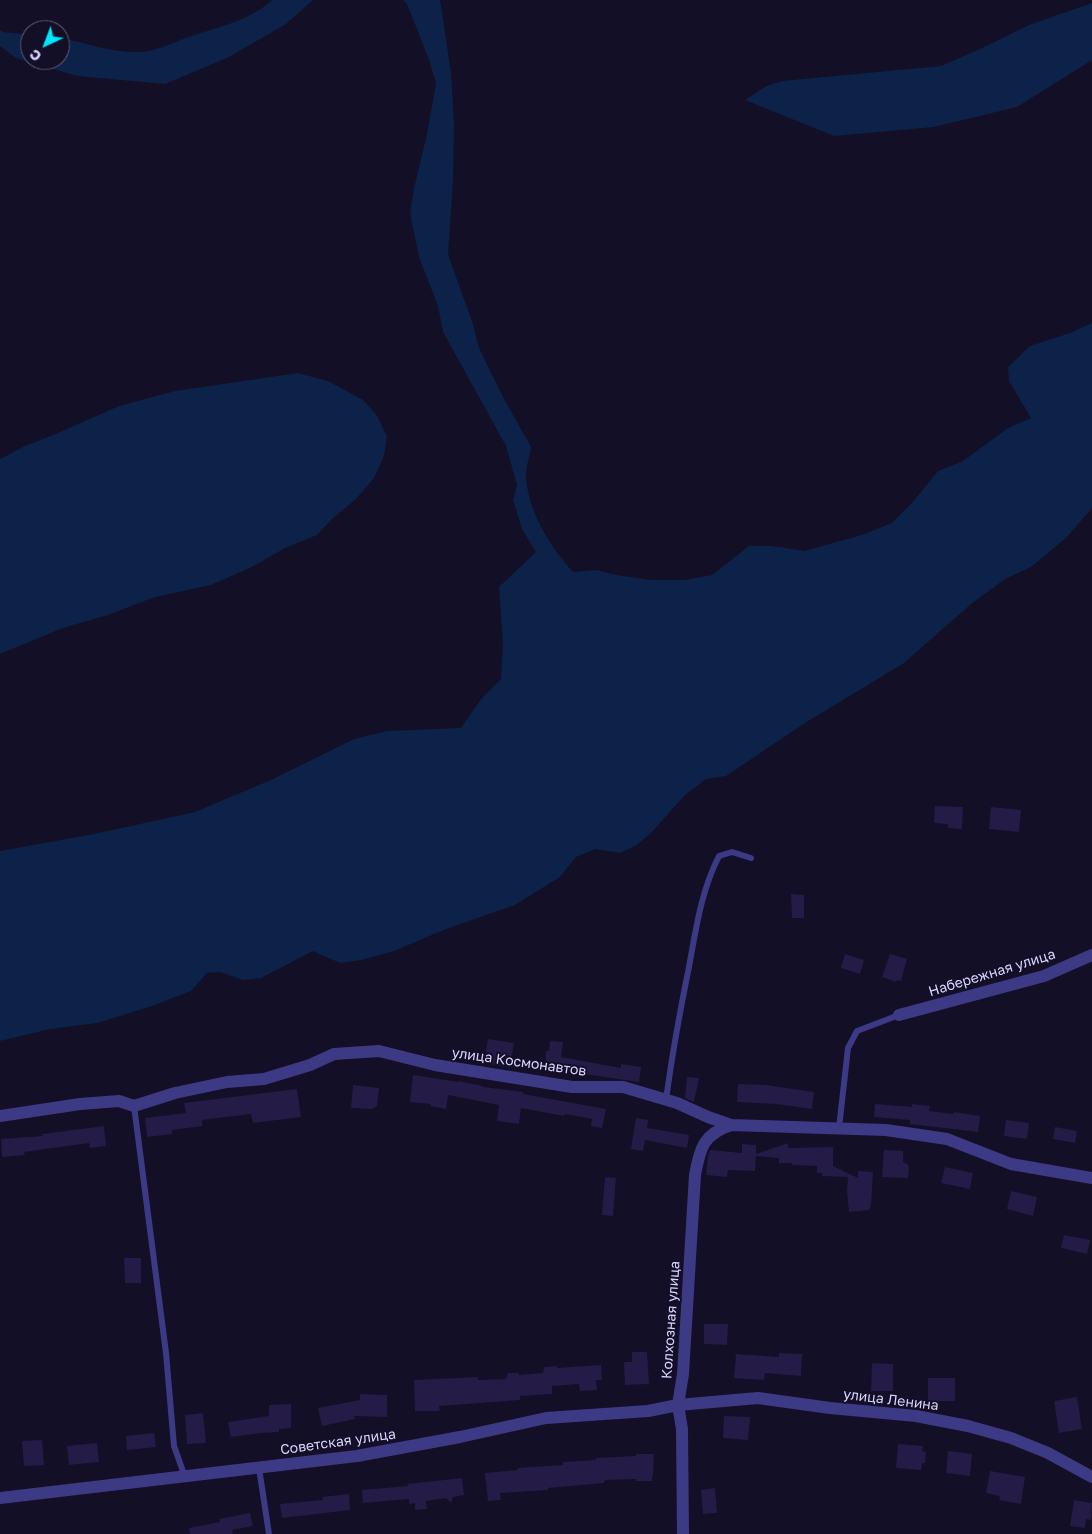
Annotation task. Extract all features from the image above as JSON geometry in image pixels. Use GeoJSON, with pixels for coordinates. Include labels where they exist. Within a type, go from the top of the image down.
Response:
{"type":"FeatureCollection","features":[{"type":"Feature","properties":{"kind":"street","name":"Набережная улица"},"geometry":{"type":"LineString","coordinates":[[899,1015],[1044,976],[1092,955]]}},
{"type":"Feature","properties":{"kind":"street","name":"улица Космонавтов"},"geometry":{"type":"LineString","coordinates":[[0,1116],[80,1104],[119,1101],[134,1106],[176,1093],[227,1082],[264,1080],[310,1065],[334,1054],[379,1051],[435,1065],[572,1087],[624,1087],[666,1100],[731,1125],[886,1130],[947,1139],[1011,1164],[1092,1178]]}},
{"type":"Feature","properties":{"kind":"street","name":"Колхозная улица"},"geometry":{"type":"LineString","coordinates":[[683,1534],[682,1430],[678,1405],[683,1374],[695,1174],[698,1154],[704,1141],[717,1130],[731,1125]]}},
{"type":"Feature","properties":{"kind":"street","name":"улица Ленина"},"geometry":{"type":"LineString","coordinates":[[678,1405],[758,1398],[830,1408],[916,1416],[968,1426],[1011,1438],[1048,1453],[1092,1477]]}},
{"type":"Feature","properties":{"kind":"street","name":"Советская улица"},"geometry":{"type":"LineString","coordinates":[[0,1498],[366,1455],[546,1418],[648,1411],[678,1405]]}},
{"type":"Feature","properties":{"kind":"lane"},"geometry":{"type":"LineString","coordinates":[[666,1100],[671,1058],[701,902],[710,874],[719,856],[732,852],[751,858]]}},
{"type":"Feature","properties":{"kind":"lane"},"geometry":{"type":"LineString","coordinates":[[839,1128],[848,1048],[852,1040],[857,1031],[899,1015]]}},
{"type":"Feature","properties":{"kind":"lane"},"geometry":{"type":"LineString","coordinates":[[134,1106],[164,1344],[174,1446],[185,1477]]}},
{"type":"Feature","properties":{"kind":"lane"},"geometry":{"type":"LineString","coordinates":[[259,1468],[269,1534]]}},
{"type":"Feature","properties":{"kind":"water"},"geometry":{"type":"Polygon","coordinates":[[[272,0],[313,0],[286,24],[227,58],[165,84],[77,76],[57,70],[70,70],[70,40],[113,50],[147,51],[233,23],[272,0]]]}},
{"type":"Feature","properties":{"kind":"water"},"geometry":{"type":"Polygon","coordinates":[[[403,0],[440,0],[451,73],[454,123],[453,181],[448,255],[472,321],[479,348],[503,397],[531,447],[526,474],[527,488],[535,514],[548,539],[573,572],[596,570],[651,580],[684,580],[712,575],[749,546],[772,546],[804,551],[862,535],[892,523],[911,504],[938,471],[963,461],[1008,428],[1031,418],[1009,381],[1008,367],[1030,346],[1070,333],[1092,323],[1092,508],[1067,537],[1031,567],[1005,579],[971,604],[904,663],[805,723],[726,776],[706,779],[684,796],[651,833],[637,845],[620,853],[595,849],[576,857],[560,877],[515,905],[446,929],[394,951],[361,960],[340,963],[313,951],[261,978],[243,980],[220,972],[207,973],[191,991],[152,1006],[97,1023],[50,1029],[0,1041],[0,851],[94,834],[195,812],[271,780],[354,739],[387,731],[461,728],[482,698],[501,679],[503,642],[499,587],[536,552],[522,529],[513,500],[517,485],[506,446],[443,332],[438,306],[419,257],[410,213],[436,83],[407,4],[403,0]]]}},
{"type":"Feature","properties":{"kind":"water"},"geometry":{"type":"Polygon","coordinates":[[[1092,3],[1092,60],[1017,107],[934,127],[834,136],[745,100],[766,86],[782,81],[941,66],[1029,25],[1092,3]]]}},
{"type":"Feature","properties":{"kind":"water"},"geometry":{"type":"Polygon","coordinates":[[[0,30],[20,34],[20,59],[0,46],[0,30]]]}},
{"type":"Feature","properties":{"kind":"water"},"geometry":{"type":"Polygon","coordinates":[[[298,373],[328,381],[363,400],[376,414],[387,436],[384,456],[374,478],[356,499],[333,518],[317,535],[285,548],[254,566],[211,585],[155,597],[108,615],[63,628],[0,654],[0,459],[25,446],[119,406],[175,391],[298,373]]]}},
{"type":"Feature","properties":{"kind":"building"},"geometry":{"type":"Polygon","coordinates":[[[935,806],[963,807],[962,829],[948,828],[948,824],[934,823],[935,806]]]}},
{"type":"Feature","properties":{"kind":"building"},"geometry":{"type":"Polygon","coordinates":[[[991,807],[1021,810],[1019,832],[989,829],[991,807]]]}},
{"type":"Feature","properties":{"kind":"building"},"geometry":{"type":"Polygon","coordinates":[[[791,894],[804,895],[804,918],[792,918],[791,894]]]}},
{"type":"Feature","properties":{"kind":"building"},"geometry":{"type":"Polygon","coordinates":[[[845,954],[864,960],[860,974],[841,968],[845,954]]]}},
{"type":"Feature","properties":{"kind":"building"},"geometry":{"type":"Polygon","coordinates":[[[890,954],[907,959],[901,981],[897,980],[896,982],[882,977],[890,954]]]}},
{"type":"Feature","properties":{"kind":"building"},"geometry":{"type":"Polygon","coordinates":[[[488,1039],[514,1043],[510,1068],[484,1063],[488,1039]]]}},
{"type":"Feature","properties":{"kind":"building"},"geometry":{"type":"Polygon","coordinates":[[[550,1041],[563,1042],[561,1057],[621,1068],[621,1064],[641,1067],[639,1082],[545,1070],[546,1051],[549,1051],[550,1041]]]}},
{"type":"Feature","properties":{"kind":"building"},"geometry":{"type":"Polygon","coordinates":[[[413,1075],[523,1092],[523,1094],[606,1109],[602,1128],[591,1126],[592,1119],[521,1108],[519,1124],[497,1121],[499,1105],[448,1095],[446,1109],[430,1106],[431,1104],[410,1102],[413,1075]]]}},
{"type":"Feature","properties":{"kind":"building"},"geometry":{"type":"Polygon","coordinates":[[[687,1077],[699,1078],[694,1102],[685,1098],[687,1077]]]}},
{"type":"Feature","properties":{"kind":"building"},"geometry":{"type":"Polygon","coordinates":[[[738,1084],[766,1085],[814,1092],[812,1109],[776,1104],[737,1102],[738,1084]]]}},
{"type":"Feature","properties":{"kind":"building"},"geometry":{"type":"Polygon","coordinates":[[[353,1085],[379,1088],[377,1106],[372,1109],[351,1108],[353,1085]]]}},
{"type":"Feature","properties":{"kind":"building"},"geometry":{"type":"Polygon","coordinates":[[[297,1089],[301,1117],[253,1123],[251,1114],[202,1120],[202,1126],[172,1130],[172,1134],[147,1137],[145,1118],[186,1113],[184,1103],[297,1089]]]}},
{"type":"Feature","properties":{"kind":"building"},"geometry":{"type":"Polygon","coordinates":[[[875,1104],[912,1107],[912,1104],[930,1106],[929,1111],[980,1116],[978,1132],[910,1124],[910,1120],[874,1117],[875,1104]]]}},
{"type":"Feature","properties":{"kind":"building"},"geometry":{"type":"Polygon","coordinates":[[[636,1118],[648,1120],[647,1128],[689,1135],[687,1148],[645,1140],[643,1151],[631,1149],[636,1118]]]}},
{"type":"Feature","properties":{"kind":"building"},"geometry":{"type":"Polygon","coordinates":[[[1006,1120],[1029,1123],[1027,1139],[1004,1136],[1006,1120]]]}},
{"type":"Feature","properties":{"kind":"building"},"geometry":{"type":"Polygon","coordinates":[[[104,1126],[106,1146],[90,1148],[89,1143],[24,1152],[25,1155],[2,1157],[1,1139],[43,1136],[42,1134],[104,1126]]]}},
{"type":"Feature","properties":{"kind":"building"},"geometry":{"type":"Polygon","coordinates":[[[1055,1127],[1077,1131],[1075,1143],[1053,1139],[1055,1127]]]}},
{"type":"Feature","properties":{"kind":"building"},"geometry":{"type":"Polygon","coordinates":[[[788,1143],[788,1148],[833,1147],[833,1166],[858,1178],[858,1171],[873,1172],[871,1206],[869,1210],[849,1212],[848,1177],[822,1176],[822,1173],[817,1173],[817,1166],[779,1163],[779,1158],[756,1156],[755,1171],[728,1170],[727,1177],[706,1175],[710,1150],[742,1153],[742,1144],[756,1145],[756,1154],[788,1143]]]}},
{"type":"Feature","properties":{"kind":"building"},"geometry":{"type":"Polygon","coordinates":[[[884,1150],[903,1151],[903,1162],[909,1165],[908,1178],[882,1177],[884,1150]]]}},
{"type":"Feature","properties":{"kind":"building"},"geometry":{"type":"Polygon","coordinates":[[[945,1167],[973,1173],[970,1189],[941,1183],[945,1167]]]}},
{"type":"Feature","properties":{"kind":"building"},"geometry":{"type":"Polygon","coordinates":[[[605,1177],[616,1178],[613,1216],[602,1215],[605,1177]]]}},
{"type":"Feature","properties":{"kind":"building"},"geometry":{"type":"Polygon","coordinates":[[[1011,1191],[1037,1197],[1033,1216],[1007,1209],[1011,1191]]]}},
{"type":"Feature","properties":{"kind":"building"},"geometry":{"type":"Polygon","coordinates":[[[1064,1235],[1090,1240],[1087,1254],[1061,1248],[1064,1235]]]}},
{"type":"Feature","properties":{"kind":"building"},"geometry":{"type":"Polygon","coordinates":[[[124,1258],[141,1258],[141,1283],[125,1283],[124,1258]]]}},
{"type":"Feature","properties":{"kind":"building"},"geometry":{"type":"Polygon","coordinates":[[[704,1324],[728,1324],[727,1345],[704,1344],[704,1324]]]}},
{"type":"Feature","properties":{"kind":"building"},"geometry":{"type":"Polygon","coordinates":[[[632,1352],[647,1352],[649,1384],[625,1385],[624,1362],[632,1362],[632,1352]]]}},
{"type":"Feature","properties":{"kind":"building"},"geometry":{"type":"Polygon","coordinates":[[[779,1353],[802,1354],[801,1376],[765,1373],[764,1380],[734,1378],[736,1354],[779,1357],[779,1353]]]}},
{"type":"Feature","properties":{"kind":"building"},"geometry":{"type":"Polygon","coordinates":[[[872,1363],[893,1364],[893,1391],[871,1391],[872,1363]]]}},
{"type":"Feature","properties":{"kind":"building"},"geometry":{"type":"Polygon","coordinates":[[[601,1365],[602,1380],[596,1380],[597,1390],[580,1391],[579,1384],[552,1386],[552,1394],[520,1396],[520,1400],[439,1406],[440,1411],[415,1411],[414,1380],[478,1377],[478,1380],[506,1379],[508,1373],[519,1373],[519,1375],[543,1373],[544,1367],[601,1365]]]}},
{"type":"Feature","properties":{"kind":"building"},"geometry":{"type":"Polygon","coordinates":[[[928,1378],[955,1378],[955,1401],[928,1401],[928,1378]]]}},
{"type":"Feature","properties":{"kind":"building"},"geometry":{"type":"Polygon","coordinates":[[[360,1394],[387,1395],[387,1417],[354,1416],[355,1419],[322,1426],[318,1408],[360,1400],[360,1394]]]}},
{"type":"Feature","properties":{"kind":"building"},"geometry":{"type":"Polygon","coordinates":[[[1077,1397],[1082,1429],[1059,1433],[1054,1401],[1077,1397]]]}},
{"type":"Feature","properties":{"kind":"building"},"geometry":{"type":"Polygon","coordinates":[[[291,1404],[291,1428],[279,1429],[279,1432],[231,1437],[228,1422],[269,1416],[269,1405],[291,1404]]]}},
{"type":"Feature","properties":{"kind":"building"},"geometry":{"type":"Polygon","coordinates":[[[203,1413],[206,1443],[187,1444],[185,1415],[203,1413]]]}},
{"type":"Feature","properties":{"kind":"building"},"geometry":{"type":"Polygon","coordinates":[[[724,1416],[750,1417],[748,1440],[723,1438],[724,1416]]]}},
{"type":"Feature","properties":{"kind":"building"},"geometry":{"type":"Polygon","coordinates":[[[154,1433],[156,1447],[127,1450],[126,1436],[154,1433]]]}},
{"type":"Feature","properties":{"kind":"building"},"geometry":{"type":"Polygon","coordinates":[[[42,1440],[44,1465],[24,1466],[22,1441],[42,1440]]]}},
{"type":"Feature","properties":{"kind":"building"},"geometry":{"type":"Polygon","coordinates":[[[97,1443],[99,1462],[69,1465],[67,1446],[97,1443]]]}},
{"type":"Feature","properties":{"kind":"building"},"geometry":{"type":"Polygon","coordinates":[[[898,1444],[923,1446],[922,1451],[926,1452],[925,1463],[922,1463],[921,1470],[896,1468],[898,1444]]]}},
{"type":"Feature","properties":{"kind":"building"},"geometry":{"type":"Polygon","coordinates":[[[948,1451],[972,1454],[970,1476],[946,1473],[948,1451]]]}},
{"type":"Feature","properties":{"kind":"building"},"geometry":{"type":"Polygon","coordinates":[[[636,1454],[654,1454],[652,1481],[636,1481],[636,1479],[605,1480],[604,1483],[548,1488],[548,1490],[500,1493],[501,1500],[488,1501],[485,1473],[518,1470],[518,1468],[563,1465],[563,1462],[596,1460],[596,1458],[636,1456],[636,1454]]]}},
{"type":"Feature","properties":{"kind":"building"},"geometry":{"type":"Polygon","coordinates":[[[990,1471],[1025,1477],[1021,1504],[999,1500],[1000,1496],[986,1493],[990,1471]]]}},
{"type":"Feature","properties":{"kind":"building"},"geometry":{"type":"Polygon","coordinates":[[[462,1478],[464,1495],[453,1497],[451,1503],[446,1498],[426,1501],[427,1509],[415,1510],[415,1503],[409,1504],[409,1499],[363,1503],[362,1490],[408,1486],[407,1484],[462,1478]]]}},
{"type":"Feature","properties":{"kind":"building"},"geometry":{"type":"Polygon","coordinates":[[[715,1488],[717,1513],[703,1514],[701,1490],[715,1488]]]}},
{"type":"Feature","properties":{"kind":"building"},"geometry":{"type":"Polygon","coordinates":[[[349,1494],[350,1510],[282,1518],[280,1504],[323,1500],[322,1497],[349,1494]]]}},
{"type":"Feature","properties":{"kind":"building"},"geometry":{"type":"Polygon","coordinates":[[[1074,1500],[1092,1503],[1091,1520],[1086,1519],[1085,1528],[1070,1526],[1074,1500]]]}},
{"type":"Feature","properties":{"kind":"building"},"geometry":{"type":"Polygon","coordinates":[[[250,1513],[253,1526],[232,1530],[233,1534],[190,1534],[189,1528],[220,1522],[219,1519],[250,1513]]]}}]}
